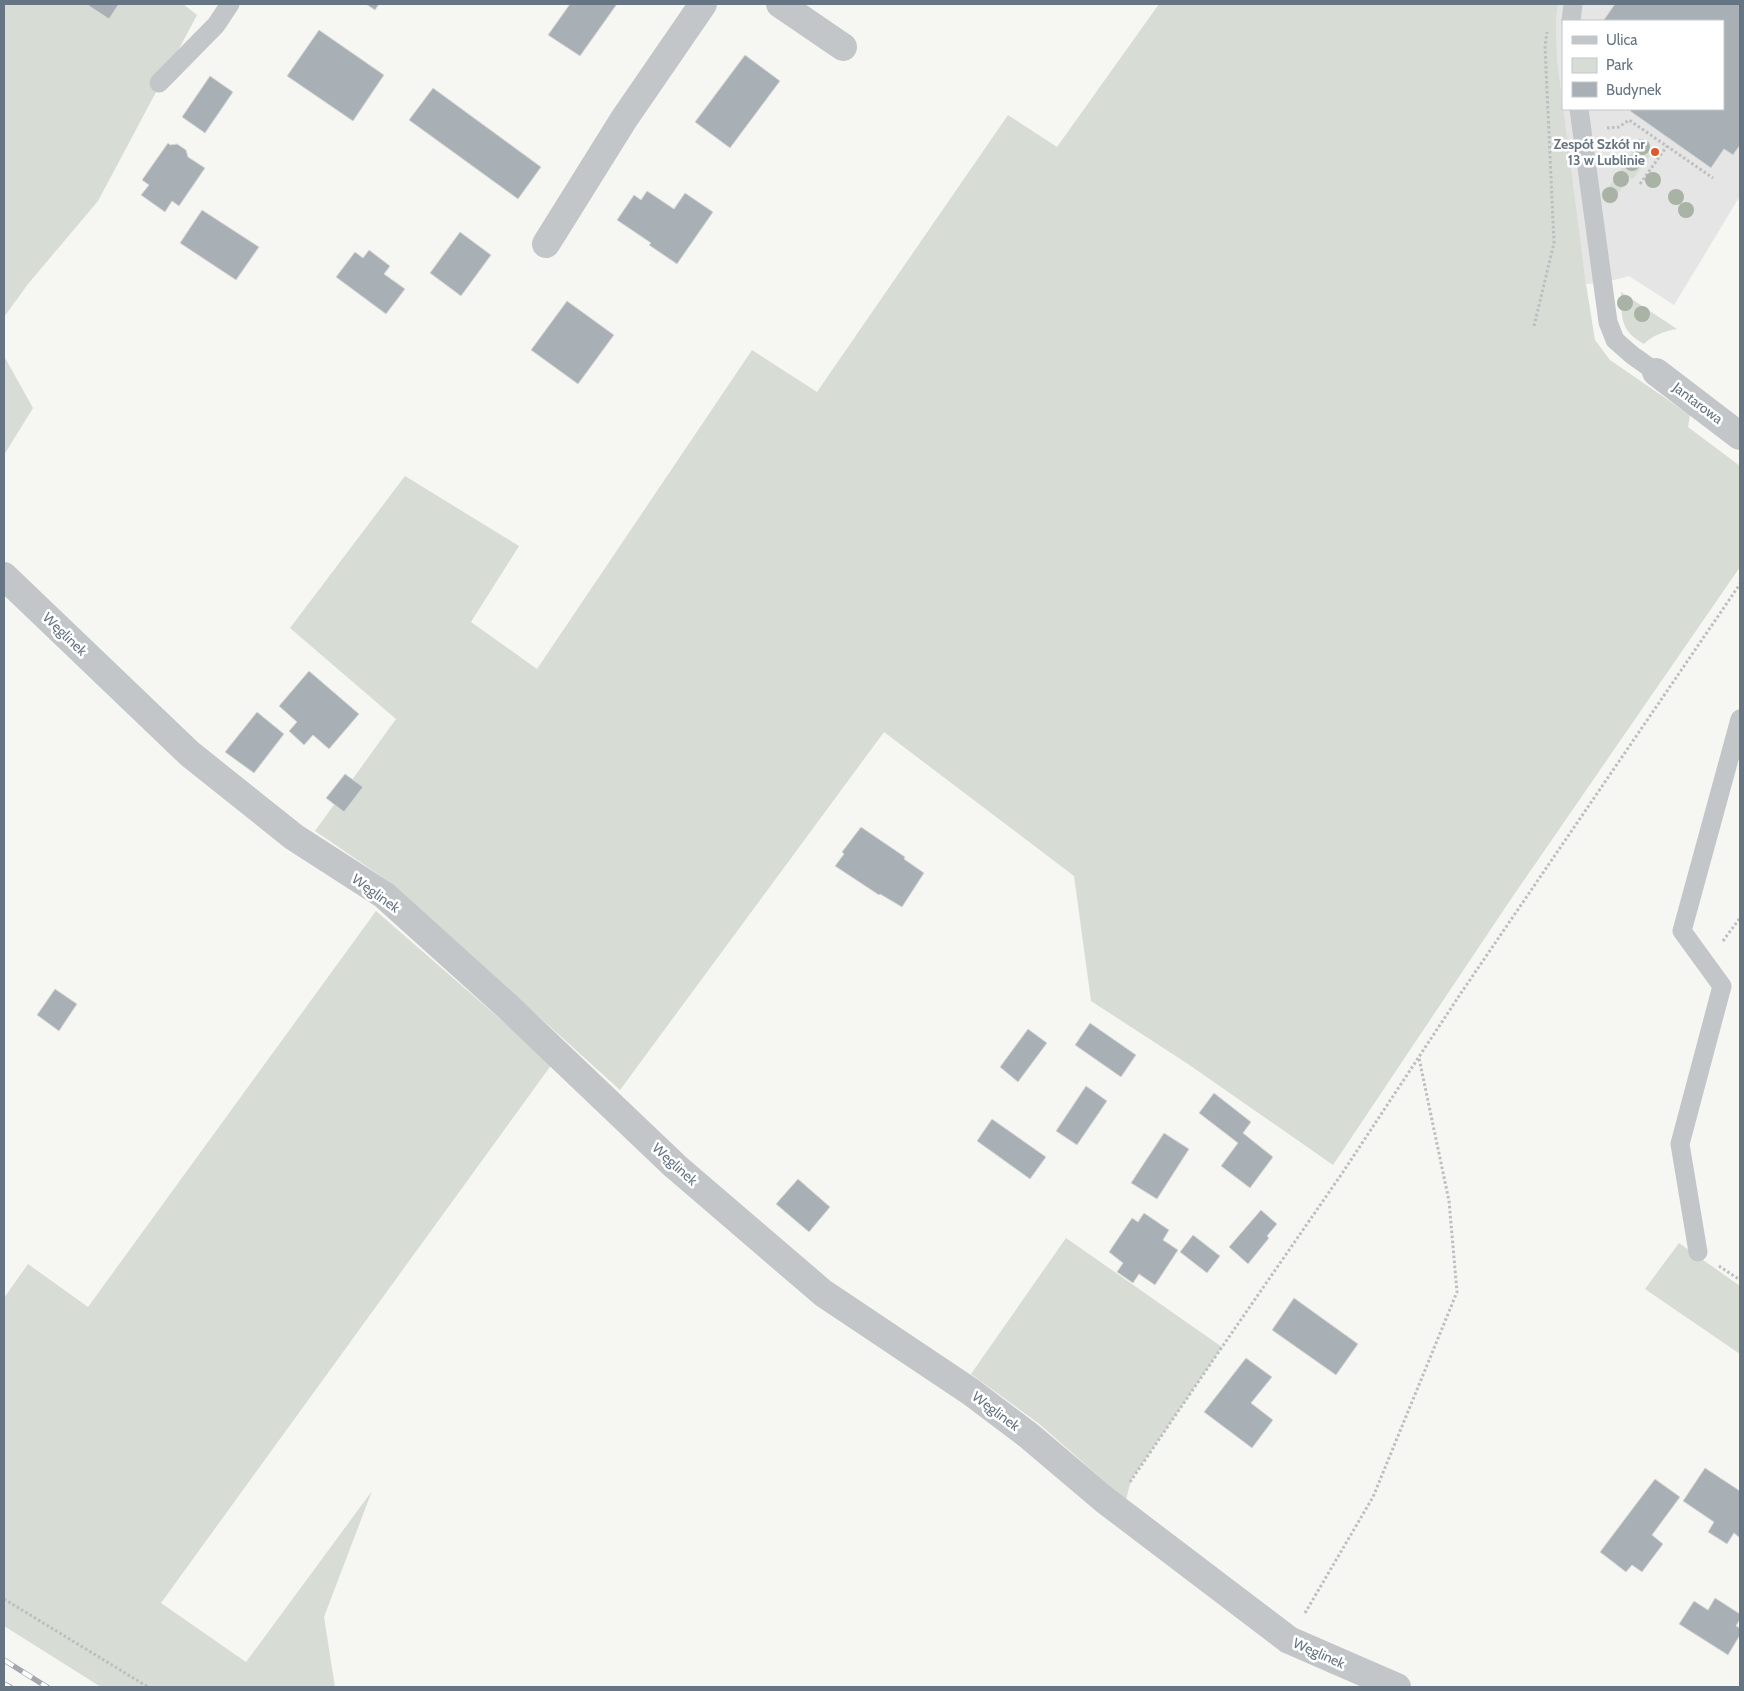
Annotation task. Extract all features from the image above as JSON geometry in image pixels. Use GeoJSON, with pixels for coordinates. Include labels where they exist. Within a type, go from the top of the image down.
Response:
{"type":"FeatureCollection","features":[{"type":"Feature","properties":{"kind":"street"},"geometry":{"type":"LineString","coordinates":[[546,244],[624,119],[703,4]]}},
{"type":"Feature","properties":{"kind":"street"},"geometry":{"type":"LineString","coordinates":[[780,4],[843,47]]}},
{"type":"Feature","properties":{"kind":"street","name":"Jantarowa"},"geometry":{"type":"LineString","coordinates":[[1656,372],[1740,436]]}},
{"type":"Feature","properties":{"kind":"street","name":"Węglinek"},"geometry":{"type":"LineString","coordinates":[[4,576],[190,754],[294,837],[384,895],[505,1004],[675,1166],[823,1293],[971,1392],[1028,1435],[1124,1514],[1289,1640],[1397,1687]]}},
{"type":"Feature","properties":{"kind":"lane"},"geometry":{"type":"LineString","coordinates":[[160,83],[216,24],[230,4]]}},
{"type":"Feature","properties":{"kind":"lane"},"geometry":{"type":"LineString","coordinates":[[1571,20],[1573,4]]}},
{"type":"Feature","properties":{"kind":"lane"},"geometry":{"type":"LineString","coordinates":[[1579,110],[1608,322],[1616,340],[1632,355],[1656,372]]}},
{"type":"Feature","properties":{"kind":"lane"},"geometry":{"type":"LineString","coordinates":[[1698,1252],[1680,1144],[1722,986],[1682,931],[1740,720]]}},
{"type":"Feature","properties":{"kind":"path"},"geometry":{"type":"LineString","coordinates":[[1534,326],[1554,244],[1545,46],[1547,29]]}},
{"type":"Feature","properties":{"kind":"path"},"geometry":{"type":"LineString","coordinates":[[1604,128],[1614,129],[1622,126],[1629,120],[1713,178]]}},
{"type":"Feature","properties":{"kind":"path"},"geometry":{"type":"LineString","coordinates":[[1640,184],[1667,146]]}},
{"type":"Feature","properties":{"kind":"path"},"geometry":{"type":"LineString","coordinates":[[1124,1514],[1131,1480],[1344,1172],[1419,1057],[1740,584]]}},
{"type":"Feature","properties":{"kind":"path"},"geometry":{"type":"LineString","coordinates":[[1289,1640],[1373,1497],[1457,1292],[1449,1201],[1419,1057]]}},
{"type":"Feature","properties":{"kind":"path"},"geometry":{"type":"LineString","coordinates":[[4,1599],[148,1687]]}},
{"type":"Feature","properties":{"kind":"shaded area","name":"Zespół Szkół nr 13 w Lublinie"},"geometry":{"type":"Polygon","coordinates":[[[1558,4],[1740,4],[1740,196],[1674,305],[1629,276],[1602,283],[1586,284],[1563,110],[1724,110],[1724,20],[1562,20],[1562,97],[1557,59],[1556,19],[1558,4]]]}},
{"type":"Feature","properties":{"kind":"green space"},"geometry":{"type":"Polygon","coordinates":[[[4,4],[183,4],[197,15],[98,201],[28,284],[4,317],[4,4]]]}},
{"type":"Feature","properties":{"kind":"green space"},"geometry":{"type":"Polygon","coordinates":[[[1159,4],[1558,4],[1556,19],[1557,59],[1562,110],[1564,110],[1595,340],[1610,360],[1690,415],[1688,427],[1740,466],[1740,567],[1511,899],[1333,1165],[1188,1064],[1091,1001],[1074,876],[884,732],[620,1090],[391,883],[315,831],[396,719],[290,628],[405,476],[519,546],[471,622],[537,669],[752,350],[817,392],[1008,115],[1057,147],[1159,4]]]}},
{"type":"Feature","properties":{"kind":"green space"},"geometry":{"type":"Polygon","coordinates":[[[1640,141],[1654,150],[1633,179],[1629,177],[1611,204],[1605,198],[1607,190],[1640,141]]]}},
{"type":"Feature","properties":{"kind":"green space"},"geometry":{"type":"Polygon","coordinates":[[[1621,292],[1677,329],[1659,334],[1644,344],[1636,339],[1626,328],[1622,316],[1621,292]]]}},
{"type":"Feature","properties":{"kind":"green space"},"geometry":{"type":"Polygon","coordinates":[[[4,356],[33,408],[4,455],[4,356]]]}},
{"type":"Feature","properties":{"kind":"green space"},"geometry":{"type":"Polygon","coordinates":[[[376,911],[552,1064],[161,1603],[246,1662],[372,1491],[324,1617],[335,1687],[101,1687],[4,1626],[4,1298],[28,1264],[88,1307],[376,911]]]}},
{"type":"Feature","properties":{"kind":"green space"},"geometry":{"type":"Polygon","coordinates":[[[1066,1238],[1222,1347],[1131,1480],[1126,1500],[1038,1423],[971,1374],[1066,1238]]]}},
{"type":"Feature","properties":{"kind":"green space"},"geometry":{"type":"Polygon","coordinates":[[[1679,1243],[1740,1286],[1740,1354],[1645,1289],[1679,1243]]]}},
{"type":"Feature","properties":{"kind":"building"},"geometry":{"type":"Polygon","coordinates":[[[86,4],[119,4],[109,19],[86,4]]]}},
{"type":"Feature","properties":{"kind":"building"},"geometry":{"type":"Polygon","coordinates":[[[366,4],[379,4],[375,10],[366,4]]]}},
{"type":"Feature","properties":{"kind":"building"},"geometry":{"type":"Polygon","coordinates":[[[570,4],[617,4],[580,56],[548,35],[570,4]]]}},
{"type":"Feature","properties":{"kind":"building"},"geometry":{"type":"Polygon","coordinates":[[[1615,4],[1740,4],[1740,145],[1733,155],[1724,149],[1711,168],[1630,111],[1724,110],[1724,20],[1604,20],[1615,4]]]}},
{"type":"Feature","properties":{"kind":"building"},"geometry":{"type":"Polygon","coordinates":[[[319,30],[384,75],[353,121],[287,76],[319,30]]]}},
{"type":"Feature","properties":{"kind":"building"},"geometry":{"type":"Polygon","coordinates":[[[745,55],[780,81],[730,148],[695,122],[745,55]]]}},
{"type":"Feature","properties":{"kind":"building"},"geometry":{"type":"Polygon","coordinates":[[[210,76],[233,92],[205,133],[182,117],[210,76]]]}},
{"type":"Feature","properties":{"kind":"building"},"geometry":{"type":"Polygon","coordinates":[[[433,88],[541,167],[518,199],[409,120],[433,88]]]}},
{"type":"Feature","properties":{"kind":"building"},"geometry":{"type":"Polygon","coordinates":[[[168,143],[170,145],[177,144],[186,150],[188,157],[205,168],[179,206],[172,201],[165,212],[141,195],[149,185],[142,180],[168,143]]]}},
{"type":"Feature","properties":{"kind":"building"},"geometry":{"type":"Polygon","coordinates":[[[647,191],[674,209],[685,193],[713,212],[677,264],[649,245],[651,243],[617,220],[634,195],[641,200],[647,191]]]}},
{"type":"Feature","properties":{"kind":"building"},"geometry":{"type":"Polygon","coordinates":[[[202,210],[259,247],[236,280],[180,243],[202,210]]]}},
{"type":"Feature","properties":{"kind":"building"},"geometry":{"type":"Polygon","coordinates":[[[460,232],[491,255],[461,296],[430,273],[460,232]]]}},
{"type":"Feature","properties":{"kind":"building"},"geometry":{"type":"Polygon","coordinates":[[[369,250],[390,266],[384,274],[405,289],[386,314],[336,277],[355,252],[363,258],[369,250]]]}},
{"type":"Feature","properties":{"kind":"building"},"geometry":{"type":"Polygon","coordinates":[[[567,301],[614,335],[578,384],[531,350],[567,301]]]}},
{"type":"Feature","properties":{"kind":"building"},"geometry":{"type":"Polygon","coordinates":[[[309,671],[359,714],[329,749],[313,735],[304,745],[289,731],[297,722],[279,706],[309,671]]]}},
{"type":"Feature","properties":{"kind":"building"},"geometry":{"type":"Polygon","coordinates":[[[257,712],[284,734],[254,773],[225,752],[257,712]]]}},
{"type":"Feature","properties":{"kind":"building"},"geometry":{"type":"Polygon","coordinates":[[[345,774],[363,787],[344,812],[326,798],[345,774]]]}},
{"type":"Feature","properties":{"kind":"building"},"geometry":{"type":"Polygon","coordinates":[[[861,827],[905,857],[904,859],[924,873],[902,907],[879,895],[835,866],[844,854],[842,852],[861,827]]]}},
{"type":"Feature","properties":{"kind":"building"},"geometry":{"type":"Polygon","coordinates":[[[55,989],[77,1004],[59,1031],[37,1015],[55,989]]]}},
{"type":"Feature","properties":{"kind":"building"},"geometry":{"type":"Polygon","coordinates":[[[1090,1023],[1136,1055],[1121,1077],[1075,1045],[1090,1023]]]}},
{"type":"Feature","properties":{"kind":"building"},"geometry":{"type":"Polygon","coordinates":[[[1028,1029],[1047,1043],[1018,1082],[1000,1067],[1028,1029]]]}},
{"type":"Feature","properties":{"kind":"building"},"geometry":{"type":"Polygon","coordinates":[[[1086,1086],[1107,1101],[1077,1145],[1056,1131],[1086,1086]]]}},
{"type":"Feature","properties":{"kind":"building"},"geometry":{"type":"Polygon","coordinates":[[[1214,1093],[1251,1122],[1243,1133],[1273,1157],[1250,1188],[1221,1166],[1238,1143],[1199,1113],[1214,1093]]]}},
{"type":"Feature","properties":{"kind":"building"},"geometry":{"type":"Polygon","coordinates":[[[992,1119],[1046,1157],[1030,1179],[977,1141],[992,1119]]]}},
{"type":"Feature","properties":{"kind":"building"},"geometry":{"type":"Polygon","coordinates":[[[1164,1133],[1189,1149],[1157,1199],[1131,1183],[1164,1133]]]}},
{"type":"Feature","properties":{"kind":"building"},"geometry":{"type":"Polygon","coordinates":[[[798,1179],[830,1207],[809,1232],[776,1204],[798,1179]]]}},
{"type":"Feature","properties":{"kind":"building"},"geometry":{"type":"Polygon","coordinates":[[[1261,1210],[1277,1224],[1267,1236],[1269,1238],[1248,1264],[1229,1247],[1261,1210]]]}},
{"type":"Feature","properties":{"kind":"building"},"geometry":{"type":"Polygon","coordinates":[[[1144,1213],[1169,1230],[1163,1240],[1178,1250],[1155,1285],[1139,1274],[1133,1283],[1117,1272],[1123,1263],[1109,1252],[1132,1218],[1138,1222],[1144,1213]]]}},
{"type":"Feature","properties":{"kind":"building"},"geometry":{"type":"Polygon","coordinates":[[[1193,1235],[1220,1256],[1207,1273],[1180,1252],[1193,1235]]]}},
{"type":"Feature","properties":{"kind":"building"},"geometry":{"type":"Polygon","coordinates":[[[1294,1298],[1358,1344],[1336,1375],[1272,1330],[1294,1298]]]}},
{"type":"Feature","properties":{"kind":"building"},"geometry":{"type":"Polygon","coordinates":[[[1246,1358],[1272,1377],[1251,1403],[1273,1420],[1252,1448],[1204,1412],[1246,1358]]]}},
{"type":"Feature","properties":{"kind":"building"},"geometry":{"type":"Polygon","coordinates":[[[1705,1468],[1740,1491],[1740,1538],[1734,1533],[1727,1544],[1708,1532],[1714,1522],[1683,1501],[1705,1468]]]}},
{"type":"Feature","properties":{"kind":"building"},"geometry":{"type":"Polygon","coordinates":[[[1655,1479],[1680,1497],[1652,1535],[1663,1544],[1642,1572],[1632,1565],[1626,1572],[1600,1552],[1655,1479]]]}},
{"type":"Feature","properties":{"kind":"building"},"geometry":{"type":"Polygon","coordinates":[[[1715,1598],[1740,1614],[1740,1619],[1736,1626],[1740,1628],[1740,1635],[1728,1655],[1679,1624],[1694,1601],[1708,1610],[1715,1598]]]}},
{"type":"Feature","properties":{"kind":"railway"},"geometry":{"type":"LineString","coordinates":[[4,1660],[47,1687]]}},
{"type":"Feature","properties":{"kind":"railway"},"geometry":{"type":"LineString","coordinates":[[4,1684],[10,1687]]}},
{"type":"Feature","properties":{"kind":"place","name":"Zespół Szkół nr 13 w Lublinie"},"geometry":{"type":"Point","coordinates":[1655,152]}}]}
